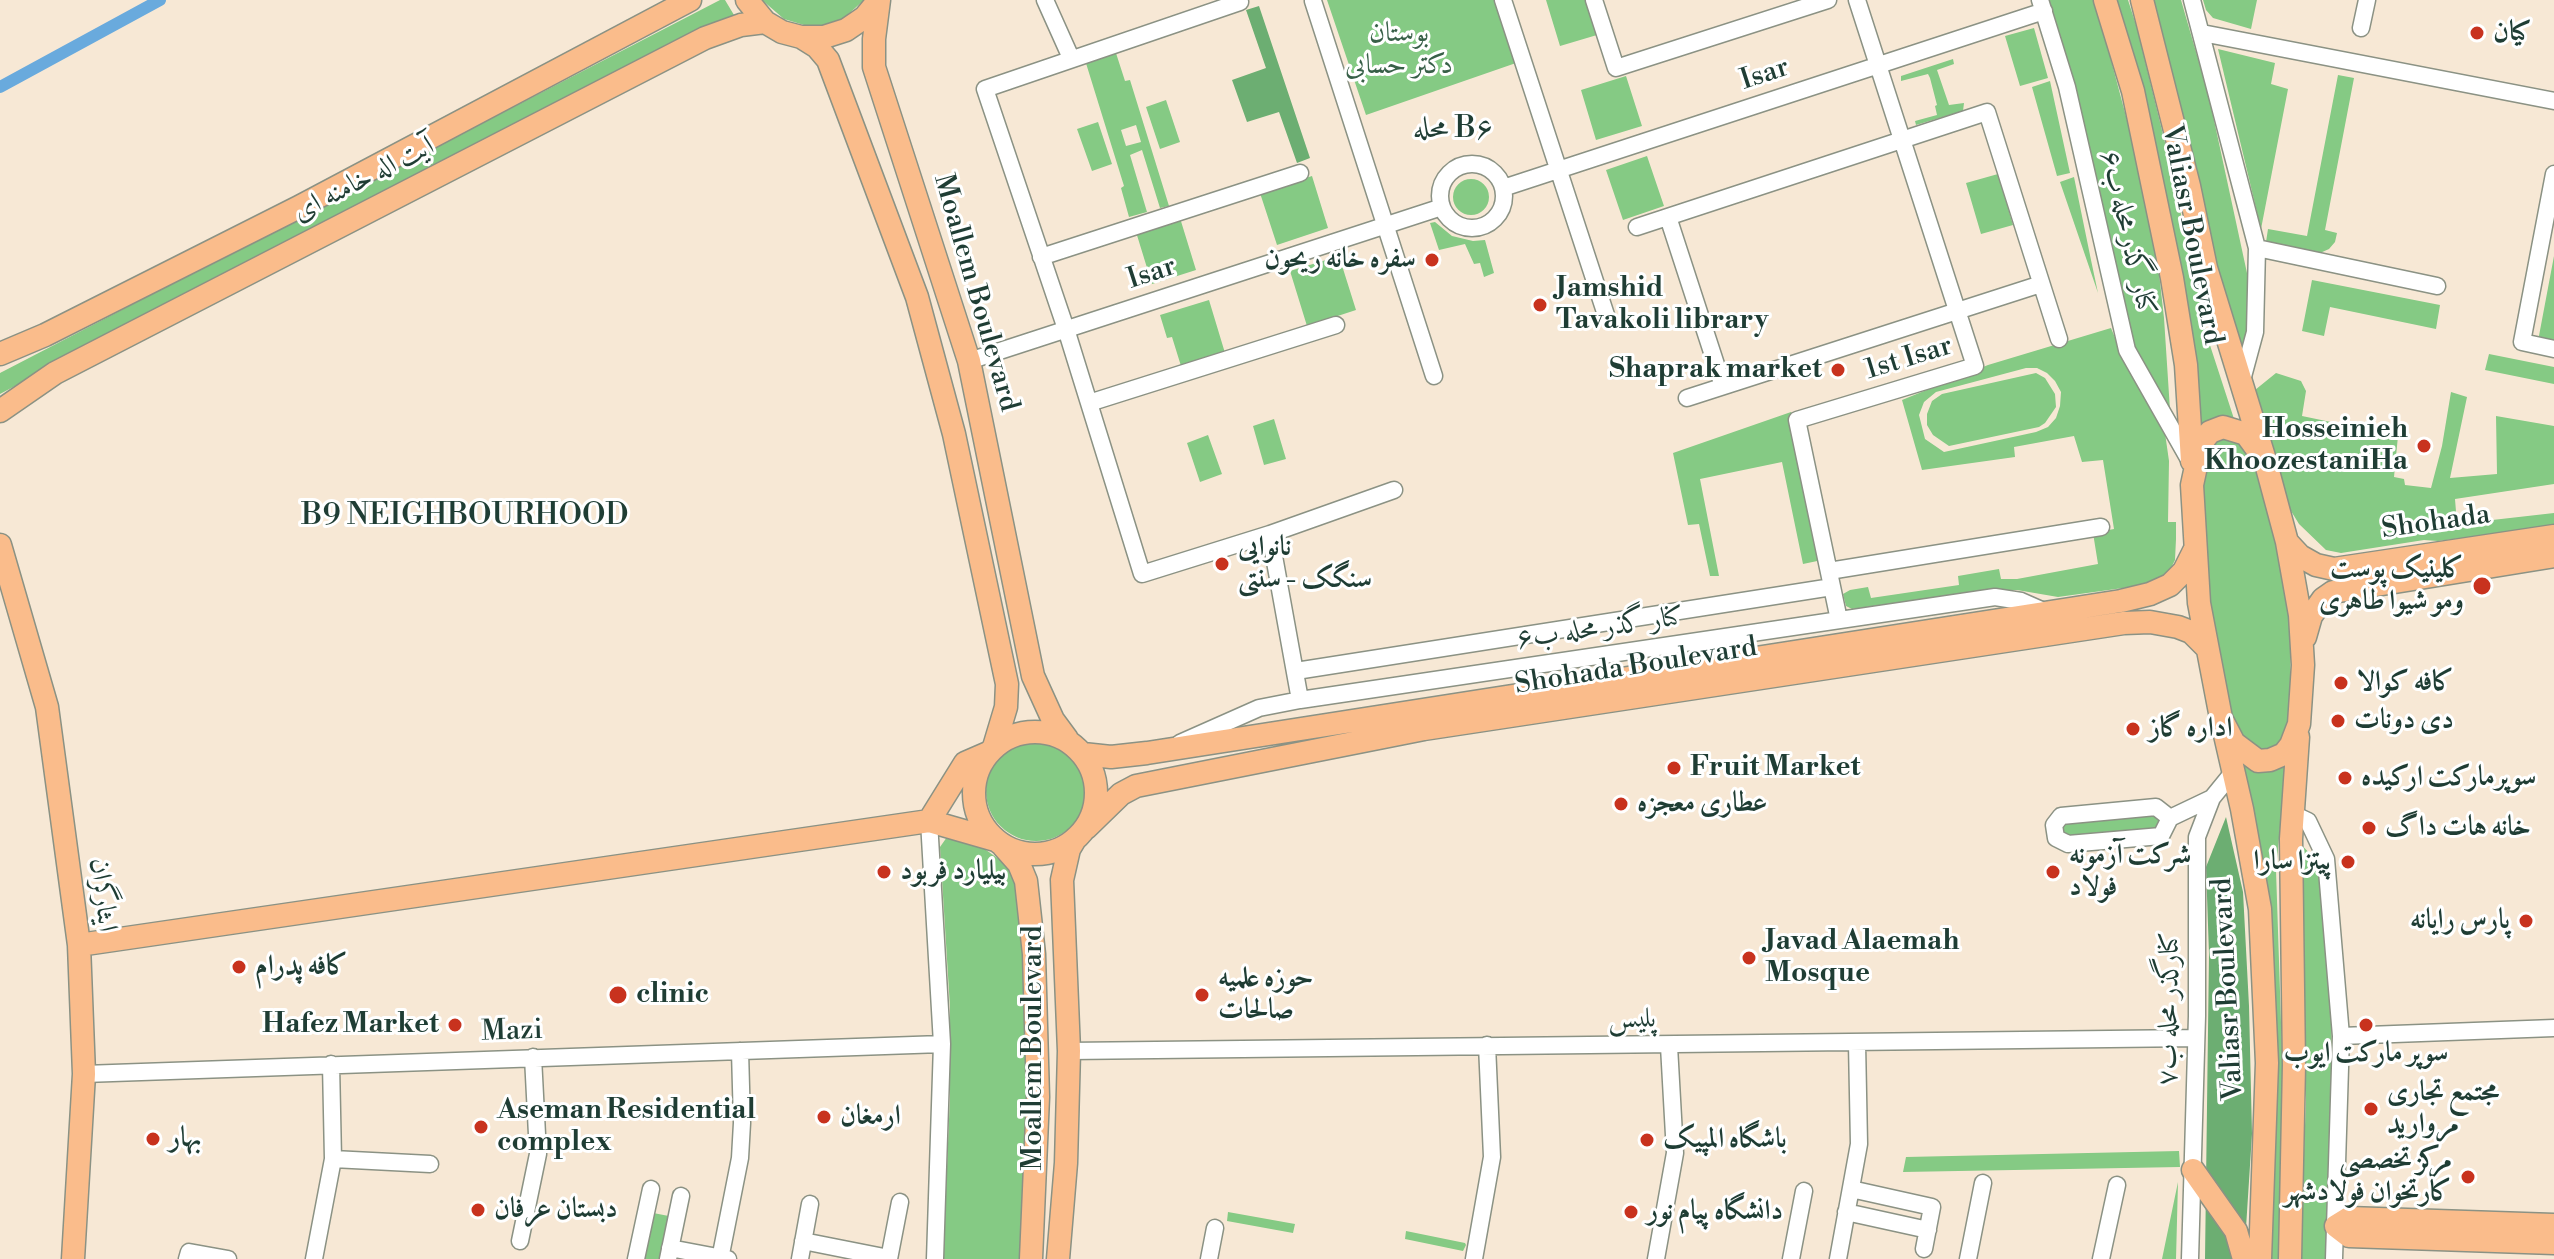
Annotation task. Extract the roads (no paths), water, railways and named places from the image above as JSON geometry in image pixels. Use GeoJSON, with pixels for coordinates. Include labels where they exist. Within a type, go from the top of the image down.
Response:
{"type":"FeatureCollection","features":[{"type":"Feature","properties":{"kind":"main road","name":"آیت اله خامنه ای"},"geometry":{"type":"LineString","coordinates":[[0,354],[45,335],[285,214],[690,0]]}},
{"type":"Feature","properties":{"kind":"main road"},"geometry":{"type":"LineString","coordinates":[[747,0],[765,22],[782,32],[801,37],[824,37],[846,30],[865,17],[879,0]]}},
{"type":"Feature","properties":{"kind":"main road","name":"Moallem Boulevard"},"geometry":{"type":"LineString","coordinates":[[879,0],[874,67],[969,361],[1033,676],[1053,720],[1075,747]]}},
{"type":"Feature","properties":{"kind":"main road","name":"Valiasr Boulevard"},"geometry":{"type":"LineString","coordinates":[[2105,0],[2133,91],[2172,278],[2186,365],[2194,551],[2206,647],[2260,909],[2267,1063],[2260,1259]]}},
{"type":"Feature","properties":{"kind":"main road","name":"Valiasr Boulevard"},"geometry":{"type":"LineString","coordinates":[[2142,0],[2189,186],[2206,268],[2287,542],[2300,615],[2302,650],[2290,913],[2294,1080],[2290,1259]]}},
{"type":"Feature","properties":{"kind":"main road","name":"آیت اله خامنه ای"},"geometry":{"type":"LineString","coordinates":[[0,411],[55,373],[705,38],[741,25],[765,22]]}},
{"type":"Feature","properties":{"kind":"main road","name":"Moallem Boulevard"},"geometry":{"type":"LineString","coordinates":[[801,37],[817,47],[828,60],[917,297],[954,434],[1007,684],[1006,707],[991,750]]}},
{"type":"Feature","properties":{"kind":"main road"},"geometry":{"type":"LineString","coordinates":[[2192,475],[2201,443],[2210,432],[2223,427],[2246,434],[2265,460]]}},
{"type":"Feature","properties":{"kind":"main road","name":"Shohada"},"geometry":{"type":"LineString","coordinates":[[2334,569],[2554,536]]}},
{"type":"Feature","properties":{"kind":"main road"},"geometry":{"type":"LineString","coordinates":[[2287,542],[2300,556],[2316,565],[2334,569]]}},
{"type":"Feature","properties":{"kind":"main road","name":"ایثارگران"},"geometry":{"type":"LineString","coordinates":[[0,545],[47,707],[79,945],[84,1074],[73,1259]]}},
{"type":"Feature","properties":{"kind":"main road"},"geometry":{"type":"LineString","coordinates":[[2178,627],[2184,614],[2184,601],[2170,585],[2184,571],[2194,551]]}},
{"type":"Feature","properties":{"kind":"main road"},"geometry":{"type":"LineString","coordinates":[[2302,650],[2311,616],[2323,599],[2333,592],[2554,556]]}},
{"type":"Feature","properties":{"kind":"main road"},"geometry":{"type":"LineString","coordinates":[[2333,592],[2325,586],[2324,577],[2334,569]]}},
{"type":"Feature","properties":{"kind":"main road","name":"Shohada Boulevard"},"geometry":{"type":"LineString","coordinates":[[1081,834],[1121,794],[1136,786],[1583,695],[2121,601],[2170,585]]}},
{"type":"Feature","properties":{"kind":"main road","name":"Shohada Boulevard"},"geometry":{"type":"LineString","coordinates":[[1075,747],[1111,757],[1156,752],[2124,623],[2150,622],[2178,627],[2191,632],[2206,647]]}},
{"type":"Feature","properties":{"kind":"main road"},"geometry":{"type":"LineString","coordinates":[[1007,684],[1026,683],[1033,676]]}},
{"type":"Feature","properties":{"kind":"main road"},"geometry":{"type":"LineString","coordinates":[[2221,718],[2234,743],[2258,761],[2284,754],[2299,724]]}},
{"type":"Feature","properties":{"kind":"main road"},"geometry":{"type":"LineString","coordinates":[[79,945],[929,821],[1032,855],[1048,853],[1081,834],[1093,814],[1096,782],[1091,767],[1075,747],[1052,733],[1021,732],[965,763],[929,821]]}},
{"type":"Feature","properties":{"kind":"main road"},"geometry":{"type":"LineString","coordinates":[[991,750],[978,769],[974,798],[982,825],[999,843]]}},
{"type":"Feature","properties":{"kind":"main road"},"geometry":{"type":"LineString","coordinates":[[1151,783],[1156,752]]}},
{"type":"Feature","properties":{"kind":"main road","name":"Moallem Boulevard"},"geometry":{"type":"LineString","coordinates":[[1058,1259],[1066,1163],[1069,1051],[1062,880],[1069,849],[1081,834]]}},
{"type":"Feature","properties":{"kind":"main road","name":"Moallem Boulevard"},"geometry":{"type":"LineString","coordinates":[[999,843],[1019,864],[1026,881],[1032,942],[1038,1097],[1031,1259]]}},
{"type":"Feature","properties":{"kind":"main road"},"geometry":{"type":"LineString","coordinates":[[1032,942],[1045,931],[1056,933],[1065,940]]}},
{"type":"Feature","properties":{"kind":"main road"},"geometry":{"type":"LineString","coordinates":[[2193,1170],[2236,1231],[2244,1259]]}},
{"type":"Feature","properties":{"kind":"main road"},"geometry":{"type":"LineString","coordinates":[[2554,1225],[2349,1218],[2336,1226],[2349,1236],[2554,1243]]}},
{"type":"Feature","properties":{"kind":"street"},"geometry":{"type":"LineString","coordinates":[[1045,0],[1071,58]]}},
{"type":"Feature","properties":{"kind":"street"},"geometry":{"type":"LineString","coordinates":[[1503,0],[1561,169],[1606,315]]}},
{"type":"Feature","properties":{"kind":"street"},"geometry":{"type":"LineString","coordinates":[[1594,0],[1616,68],[1828,0]]}},
{"type":"Feature","properties":{"kind":"street","name":"1st Isar"},"geometry":{"type":"LineString","coordinates":[[1839,620],[1797,420],[1975,366],[1857,0]]}},
{"type":"Feature","properties":{"kind":"street"},"geometry":{"type":"LineString","coordinates":[[2192,0],[2257,248],[2255,332],[2241,386]]}},
{"type":"Feature","properties":{"kind":"street"},"geometry":{"type":"LineString","coordinates":[[2361,28],[2367,0]]}},
{"type":"Feature","properties":{"kind":"street"},"geometry":{"type":"LineString","coordinates":[[1313,1],[1434,376]]}},
{"type":"Feature","properties":{"kind":"street"},"geometry":{"type":"LineString","coordinates":[[1240,2],[985,89],[1066,329],[1142,574],[1270,534],[1394,490]]}},
{"type":"Feature","properties":{"kind":"street","name":"Isar"},"geometry":{"type":"LineString","coordinates":[[1503,188],[1879,65],[2042,5]]}},
{"type":"Feature","properties":{"kind":"street","name":"کنار گذر محله ب۶"},"geometry":{"type":"LineString","coordinates":[[2042,5],[2067,87],[2127,350],[2192,475]]}},
{"type":"Feature","properties":{"kind":"street"},"geometry":{"type":"LineString","coordinates":[[2202,33],[2554,101]]}},
{"type":"Feature","properties":{"kind":"street"},"geometry":{"type":"LineString","coordinates":[[1637,227],[1987,112],[2059,339]]}},
{"type":"Feature","properties":{"kind":"street"},"geometry":{"type":"LineString","coordinates":[[1463,166],[1483,166],[1499,179],[1503,188],[1502,209],[1496,218],[1478,228],[1460,226],[1446,215],[1442,207],[1440,196],[1447,177],[1463,166]]}},
{"type":"Feature","properties":{"kind":"street"},"geometry":{"type":"LineString","coordinates":[[1041,257],[1300,173]]}},
{"type":"Feature","properties":{"kind":"street"},"geometry":{"type":"LineString","coordinates":[[2554,174],[2522,342],[2554,349]]}},
{"type":"Feature","properties":{"kind":"street","name":"Isar"},"geometry":{"type":"LineString","coordinates":[[969,361],[1442,207]]}},
{"type":"Feature","properties":{"kind":"street"},"geometry":{"type":"LineString","coordinates":[[1668,217],[1723,386]]}},
{"type":"Feature","properties":{"kind":"street"},"geometry":{"type":"LineString","coordinates":[[2257,248],[2437,286]]}},
{"type":"Feature","properties":{"kind":"street"},"geometry":{"type":"LineString","coordinates":[[1687,398],[2041,284]]}},
{"type":"Feature","properties":{"kind":"street"},"geometry":{"type":"LineString","coordinates":[[1089,403],[1336,325]]}},
{"type":"Feature","properties":{"kind":"street"},"geometry":{"type":"LineString","coordinates":[[1296,671],[1830,579],[2101,527]]}},
{"type":"Feature","properties":{"kind":"street"},"geometry":{"type":"LineString","coordinates":[[1270,534],[1300,700]]}},
{"type":"Feature","properties":{"kind":"street","name":"کنار گذر محله ب۶"},"geometry":{"type":"LineString","coordinates":[[1156,752],[1259,708],[1300,700],[1995,597],[2021,601],[2047,613]]}},
{"type":"Feature","properties":{"kind":"street","name":"کنارگذر محله ب۷"},"geometry":{"type":"LineString","coordinates":[[2190,1259],[2197,837],[2212,798],[2234,771]]}},
{"type":"Feature","properties":{"kind":"street"},"geometry":{"type":"LineString","coordinates":[[2197,837],[2178,816],[2156,807],[2061,816],[2054,825],[2056,838],[2068,844],[2161,836],[2178,816],[2212,798]]}},
{"type":"Feature","properties":{"kind":"street"},"geometry":{"type":"LineString","coordinates":[[2293,814],[2308,821],[2326,859],[2341,1036],[2334,1259]]}},
{"type":"Feature","properties":{"kind":"street"},"geometry":{"type":"LineString","coordinates":[[929,821],[942,1044],[935,1259]]}},
{"type":"Feature","properties":{"kind":"street"},"geometry":{"type":"LineString","coordinates":[[2341,1036],[2554,1028]]}},
{"type":"Feature","properties":{"kind":"street","name":"پلیس"},"geometry":{"type":"LineString","coordinates":[[1069,1051],[2196,1038]]}},
{"type":"Feature","properties":{"kind":"street"},"geometry":{"type":"LineString","coordinates":[[1838,1259],[1859,1144],[1857,1043]]}},
{"type":"Feature","properties":{"kind":"street","name":"Mazi"},"geometry":{"type":"LineString","coordinates":[[84,1074],[942,1044]]}},
{"type":"Feature","properties":{"kind":"street"},"geometry":{"type":"LineString","coordinates":[[1474,1259],[1492,1157],[1487,1045]]}},
{"type":"Feature","properties":{"kind":"street"},"geometry":{"type":"LineString","coordinates":[[1656,1259],[1675,1153],[1669,1046]]}},
{"type":"Feature","properties":{"kind":"street"},"geometry":{"type":"LineString","coordinates":[[681,1196],[669,1253],[723,1258],[740,1158],[740,1051]]}},
{"type":"Feature","properties":{"kind":"street"},"geometry":{"type":"LineString","coordinates":[[520,1241],[538,1154],[533,1057]]}},
{"type":"Feature","properties":{"kind":"street"},"geometry":{"type":"LineString","coordinates":[[314,1259],[333,1159],[331,1064]]}},
{"type":"Feature","properties":{"kind":"street"},"geometry":{"type":"LineString","coordinates":[[333,1159],[430,1164]]}},
{"type":"Feature","properties":{"kind":"street"},"geometry":{"type":"LineString","coordinates":[[1968,1259],[1983,1183]]}},
{"type":"Feature","properties":{"kind":"street"},"geometry":{"type":"LineString","coordinates":[[2101,1259],[2117,1185]]}},
{"type":"Feature","properties":{"kind":"street"},"geometry":{"type":"LineString","coordinates":[[636,1259],[651,1189]]}},
{"type":"Feature","properties":{"kind":"street"},"geometry":{"type":"LineString","coordinates":[[1851,1189],[1932,1207],[1924,1249]]}},
{"type":"Feature","properties":{"kind":"street"},"geometry":{"type":"LineString","coordinates":[[1791,1259],[1804,1191]]}},
{"type":"Feature","properties":{"kind":"street"},"geometry":{"type":"LineString","coordinates":[[803,1241],[889,1258],[900,1202]]}},
{"type":"Feature","properties":{"kind":"street"},"geometry":{"type":"LineString","coordinates":[[800,1259],[810,1204]]}},
{"type":"Feature","properties":{"kind":"street"},"geometry":{"type":"LineString","coordinates":[[646,1209],[677,1215]]}},
{"type":"Feature","properties":{"kind":"street"},"geometry":{"type":"LineString","coordinates":[[1846,1212],[1928,1230]]}},
{"type":"Feature","properties":{"kind":"street"},"geometry":{"type":"LineString","coordinates":[[1209,1259],[1215,1228]]}},
{"type":"Feature","properties":{"kind":"street"},"geometry":{"type":"LineString","coordinates":[[188,1256],[228,1259]]}},
{"type":"Feature","properties":{"kind":"waterway"},"geometry":{"type":"LineString","coordinates":[[0,87],[160,0]]}},
{"type":"Feature","properties":{"kind":"place","name":"کیان"},"geometry":{"type":"Point","coordinates":[2477,33]}},
{"type":"Feature","properties":{"kind":"place","name":"سفره خانه ریحون"},"geometry":{"type":"Point","coordinates":[1432,260]}},
{"type":"Feature","properties":{"kind":"place","name":"Jamshid Tavakoli library"},"geometry":{"type":"Point","coordinates":[1540,305]}},
{"type":"Feature","properties":{"kind":"place","name":"Shaprak market"},"geometry":{"type":"Point","coordinates":[1838,370]}},
{"type":"Feature","properties":{"kind":"place","name":"Hosseinieh KhoozestaniHa"},"geometry":{"type":"Point","coordinates":[2424,446]}},
{"type":"Feature","properties":{"kind":"place","name":"نانوایی سنگک - سنتی"},"geometry":{"type":"Point","coordinates":[1222,564]}},
{"type":"Feature","properties":{"kind":"place","name":"کلینیک پوست ومو شیوا طاهری"},"geometry":{"type":"Point","coordinates":[2482,586]}},
{"type":"Feature","properties":{"kind":"place","name":"کافه کوالا"},"geometry":{"type":"Point","coordinates":[2341,683]}},
{"type":"Feature","properties":{"kind":"place","name":"دی دونات"},"geometry":{"type":"Point","coordinates":[2338,721]}},
{"type":"Feature","properties":{"kind":"place","name":"اداره گاز"},"geometry":{"type":"Point","coordinates":[2133,729]}},
{"type":"Feature","properties":{"kind":"place","name":"Fruit Market"},"geometry":{"type":"Point","coordinates":[1674,768]}},
{"type":"Feature","properties":{"kind":"place","name":"سوپرمارکت ارکیده"},"geometry":{"type":"Point","coordinates":[2345,778]}},
{"type":"Feature","properties":{"kind":"place","name":"عطاری معجزه"},"geometry":{"type":"Point","coordinates":[1621,804]}},
{"type":"Feature","properties":{"kind":"place","name":"خانه هات داگ"},"geometry":{"type":"Point","coordinates":[2369,828]}},
{"type":"Feature","properties":{"kind":"place","name":"پیتزا سارا"},"geometry":{"type":"Point","coordinates":[2348,862]}},
{"type":"Feature","properties":{"kind":"place","name":"بیلیارد فربود"},"geometry":{"type":"Point","coordinates":[884,872]}},
{"type":"Feature","properties":{"kind":"place","name":"شرکت آزمونه فولاد"},"geometry":{"type":"Point","coordinates":[2053,872]}},
{"type":"Feature","properties":{"kind":"place","name":"پارس رایانه"},"geometry":{"type":"Point","coordinates":[2526,921]}},
{"type":"Feature","properties":{"kind":"place","name":"Javad Alaemah Mosque"},"geometry":{"type":"Point","coordinates":[1749,958]}},
{"type":"Feature","properties":{"kind":"place","name":"کافه پدرام"},"geometry":{"type":"Point","coordinates":[239,967]}},
{"type":"Feature","properties":{"kind":"place","name":"clinic"},"geometry":{"type":"Point","coordinates":[618,995]}},
{"type":"Feature","properties":{"kind":"place","name":"حوزه علمیه صالحات"},"geometry":{"type":"Point","coordinates":[1202,995]}},
{"type":"Feature","properties":{"kind":"place","name":"Hafez Market"},"geometry":{"type":"Point","coordinates":[455,1025]}},
{"type":"Feature","properties":{"kind":"place","name":"سوپر مارکت ایوب"},"geometry":{"type":"Point","coordinates":[2366,1025]}},
{"type":"Feature","properties":{"kind":"place","name":"مجتمع تجاری مروارید"},"geometry":{"type":"Point","coordinates":[2371,1109]}},
{"type":"Feature","properties":{"kind":"place","name":"ارمغان"},"geometry":{"type":"Point","coordinates":[824,1117]}},
{"type":"Feature","properties":{"kind":"place","name":"Aseman Residential complex"},"geometry":{"type":"Point","coordinates":[481,1127]}},
{"type":"Feature","properties":{"kind":"place","name":"بهار"},"geometry":{"type":"Point","coordinates":[153,1139]}},
{"type":"Feature","properties":{"kind":"place","name":"باشگاه المپیک"},"geometry":{"type":"Point","coordinates":[1647,1140]}},
{"type":"Feature","properties":{"kind":"place","name":"مرکز تخصصی کارتخوان فولادشهر"},"geometry":{"type":"Point","coordinates":[2468,1177]}},
{"type":"Feature","properties":{"kind":"place","name":"دبستان عرفان"},"geometry":{"type":"Point","coordinates":[478,1210]}},
{"type":"Feature","properties":{"kind":"place","name":"دانشگاه پیام نور"},"geometry":{"type":"Point","coordinates":[1631,1212]}},
{"type":"Feature","properties":{"kind":"district","name":"محله B۶"},"geometry":{"type":"Point","coordinates":[1453,130]}},
{"type":"Feature","properties":{"kind":"district","name":"B9 NEIGHBOURHOOD"},"geometry":{"type":"Point","coordinates":[465,517]}},
{"type":"Feature","properties":{"kind":"park label","name":"بوستان دکتر حسابی"},"geometry":{"type":"Point","coordinates":[1399,50]}}]}
